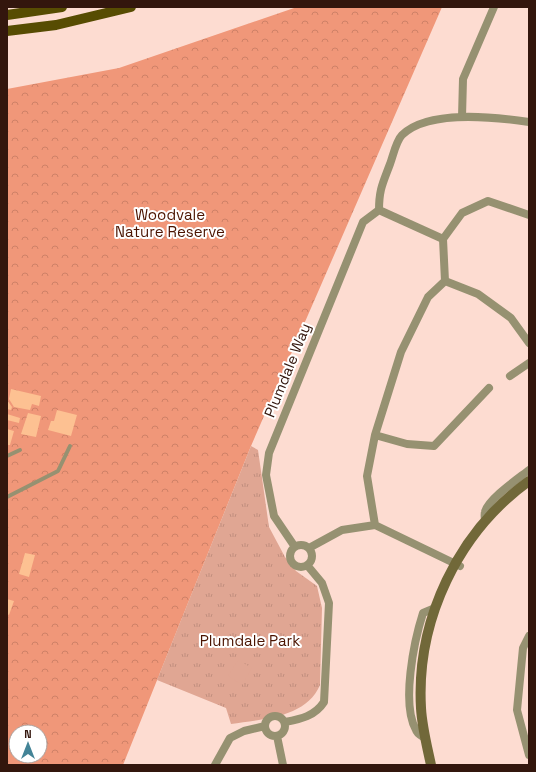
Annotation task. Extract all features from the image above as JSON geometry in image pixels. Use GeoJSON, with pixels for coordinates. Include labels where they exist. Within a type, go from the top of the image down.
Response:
{"type":"FeatureCollection","features":[{"type":"Feature","properties":{"kind":"main road"},"geometry":{"type":"LineString","coordinates":[[7,31],[56,25],[131,7]]}},
{"type":"Feature","properties":{"kind":"main road"},"geometry":{"type":"LineString","coordinates":[[7,15],[36,9],[56,8],[56,25]]}},
{"type":"Feature","properties":{"kind":"main road"},"geometry":{"type":"LineString","coordinates":[[36,9],[40,28]]}},
{"type":"Feature","properties":{"kind":"main road"},"geometry":{"type":"LineString","coordinates":[[431,765],[425,738],[421,708],[422,669],[425,648],[435,608],[458,565],[485,521],[507,499],[529,481]]}},
{"type":"Feature","properties":{"kind":"main road"},"geometry":{"type":"LineString","coordinates":[[436,765],[428,707],[429,660],[442,608],[458,565],[492,522],[507,506],[529,488]]}},
{"type":"Feature","properties":{"kind":"street"},"geometry":{"type":"LineString","coordinates":[[462,117],[462,79],[494,7]]}},
{"type":"Feature","properties":{"kind":"street"},"geometry":{"type":"LineString","coordinates":[[443,239],[379,210],[379,192],[402,136],[424,122],[462,117],[495,117],[529,122]]}},
{"type":"Feature","properties":{"kind":"street"},"geometry":{"type":"LineString","coordinates":[[374,525],[367,476],[374,435],[401,352],[428,297],[445,281],[443,239],[462,213],[488,201],[529,215]]}},
{"type":"Feature","properties":{"kind":"street","name":"Plumdale Way"},"geometry":{"type":"LineString","coordinates":[[295,547],[274,516],[266,475],[269,453],[363,222],[379,210]]}},
{"type":"Feature","properties":{"kind":"street"},"geometry":{"type":"LineString","coordinates":[[445,281],[478,294],[511,318],[529,343]]}},
{"type":"Feature","properties":{"kind":"street"},"geometry":{"type":"LineString","coordinates":[[510,376],[529,364]]}},
{"type":"Feature","properties":{"kind":"street"},"geometry":{"type":"LineString","coordinates":[[374,435],[407,444],[434,446],[489,388]]}},
{"type":"Feature","properties":{"kind":"street"},"geometry":{"type":"LineString","coordinates":[[485,521],[486,508],[502,490],[529,470]]}},
{"type":"Feature","properties":{"kind":"street"},"geometry":{"type":"LineString","coordinates":[[308,548],[342,530],[374,525],[458,565]]}},
{"type":"Feature","properties":{"kind":"street"},"geometry":{"type":"LineString","coordinates":[[302,545],[308,548],[312,557],[307,565],[296,566],[291,560],[291,553],[295,547],[302,545]]}},
{"type":"Feature","properties":{"kind":"street"},"geometry":{"type":"LineString","coordinates":[[286,722],[301,719],[318,711],[324,702],[329,603],[322,583],[307,565]]}},
{"type":"Feature","properties":{"kind":"street"},"geometry":{"type":"LineString","coordinates":[[529,636],[523,648],[517,710],[529,755]]}},
{"type":"Feature","properties":{"kind":"street"},"geometry":{"type":"LineString","coordinates":[[276,736],[267,732],[265,726],[269,717],[275,715],[282,717],[286,722]]}},
{"type":"Feature","properties":{"kind":"street"},"geometry":{"type":"LineString","coordinates":[[276,736],[284,731],[286,722]]}},
{"type":"Feature","properties":{"kind":"street"},"geometry":{"type":"LineString","coordinates":[[215,765],[230,738],[244,731],[265,726]]}},
{"type":"Feature","properties":{"kind":"street"},"geometry":{"type":"LineString","coordinates":[[276,736],[283,765]]}},
{"type":"Feature","properties":{"kind":"lane"},"geometry":{"type":"LineString","coordinates":[[7,497],[58,471],[70,446]]}},
{"type":"Feature","properties":{"kind":"lane"},"geometry":{"type":"LineString","coordinates":[[7,456],[20,450]]}},
{"type":"Feature","properties":{"kind":"green space","name":"Woodvale Nature Reserve"},"geometry":{"type":"Polygon","coordinates":[[[297,7],[442,7],[251,446],[123,765],[7,765],[7,89],[119,68],[297,7]]]}},
{"type":"Feature","properties":{"kind":"green space","name":"Plumdale Park"},"geometry":{"type":"Polygon","coordinates":[[[251,446],[258,450],[269,527],[285,557],[296,571],[317,586],[322,608],[320,685],[313,696],[305,704],[294,711],[269,718],[231,724],[226,708],[157,680],[251,446]]]}},
{"type":"Feature","properties":{"kind":"green space"},"geometry":{"type":"Polygon","coordinates":[[[238,660],[252,668],[242,685],[228,676],[238,660]]]}},
{"type":"Feature","properties":{"kind":"building"},"geometry":{"type":"Polygon","coordinates":[[[11,389],[41,396],[39,406],[32,404],[30,410],[14,407],[9,399],[11,389]]]}},
{"type":"Feature","properties":{"kind":"building"},"geometry":{"type":"Polygon","coordinates":[[[7,400],[12,407],[11,410],[7,409],[7,400]]]}},
{"type":"Feature","properties":{"kind":"building"},"geometry":{"type":"Polygon","coordinates":[[[57,410],[77,415],[71,436],[48,430],[51,421],[54,421],[57,410]]]}},
{"type":"Feature","properties":{"kind":"building"},"geometry":{"type":"Polygon","coordinates":[[[28,413],[41,416],[36,437],[21,434],[28,413]]]}},
{"type":"Feature","properties":{"kind":"building"},"geometry":{"type":"Polygon","coordinates":[[[7,414],[20,418],[19,423],[7,420],[7,414]]]}},
{"type":"Feature","properties":{"kind":"building"},"geometry":{"type":"Polygon","coordinates":[[[7,429],[14,431],[10,445],[7,445],[7,429]]]}},
{"type":"Feature","properties":{"kind":"building"},"geometry":{"type":"Polygon","coordinates":[[[25,553],[35,555],[29,577],[19,574],[25,553]]]}},
{"type":"Feature","properties":{"kind":"building"},"geometry":{"type":"Polygon","coordinates":[[[7,599],[14,601],[9,615],[7,614],[7,599]]]}}]}
